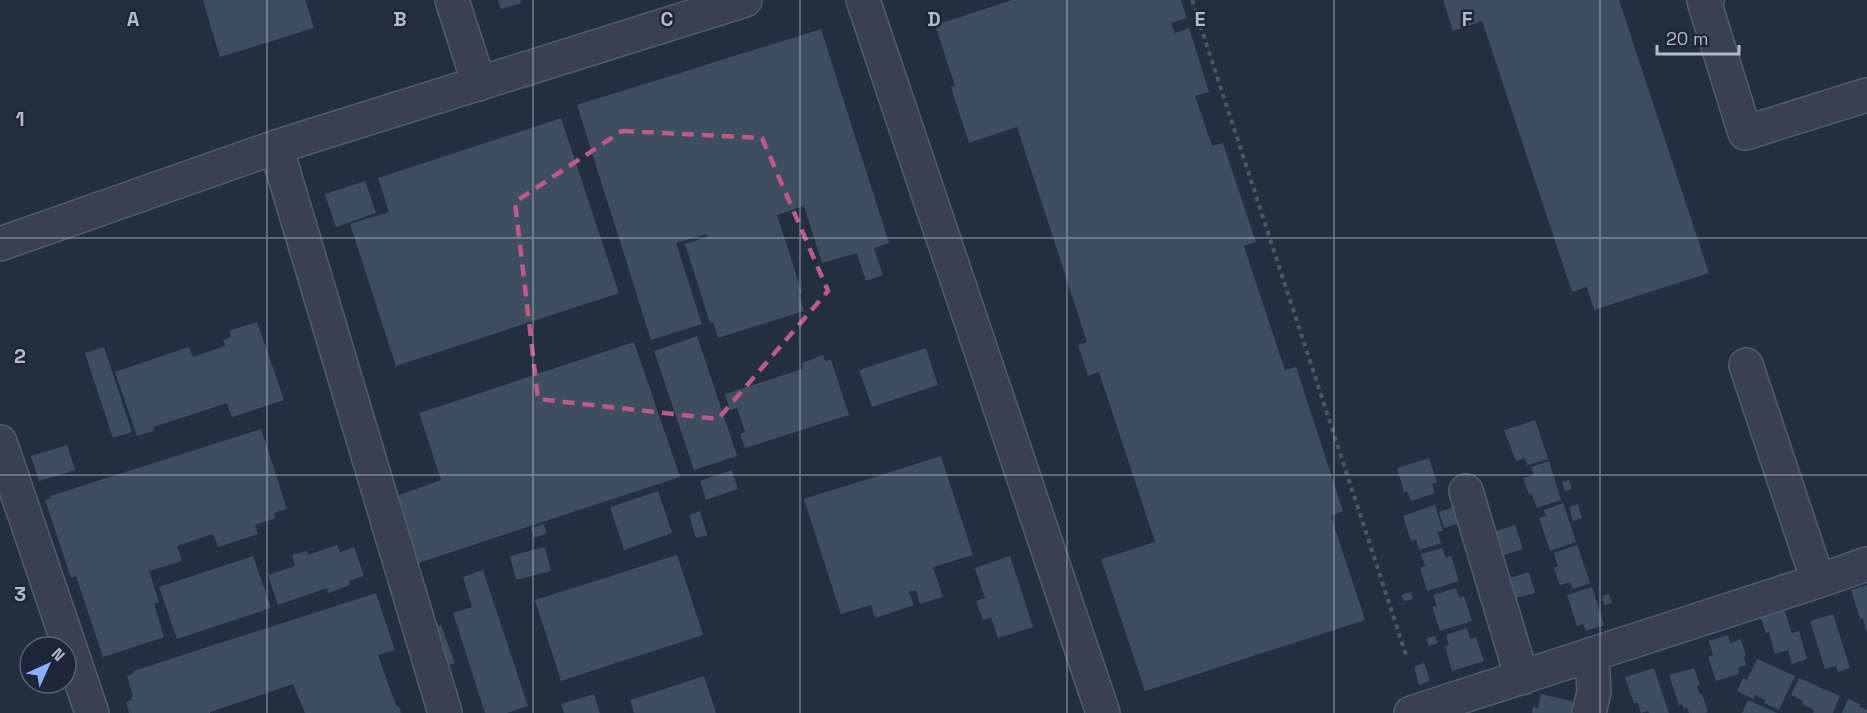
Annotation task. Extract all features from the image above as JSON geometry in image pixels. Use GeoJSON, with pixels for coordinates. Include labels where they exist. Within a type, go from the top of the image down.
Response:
{"type":"FeatureCollection","features":[{"type":"Feature","properties":{"kind":"street"},"geometry":{"type":"LineString","coordinates":[[452,0],[479,84]]}},
{"type":"Feature","properties":{"kind":"street"},"geometry":{"type":"LineString","coordinates":[[0,244],[276,147],[745,0]]}},
{"type":"Feature","properties":{"kind":"street"},"geometry":{"type":"LineString","coordinates":[[863,0],[1103,713]]}},
{"type":"Feature","properties":{"kind":"street"},"geometry":{"type":"LineString","coordinates":[[1707,0],[1704,1],[1745,133],[1867,95]]}},
{"type":"Feature","properties":{"kind":"street"},"geometry":{"type":"LineString","coordinates":[[276,147],[445,713]]}},
{"type":"Feature","properties":{"kind":"street"},"geometry":{"type":"LineString","coordinates":[[1746,365],[1818,581]]}},
{"type":"Feature","properties":{"kind":"street"},"geometry":{"type":"LineString","coordinates":[[0,442],[92,713]]}},
{"type":"Feature","properties":{"kind":"street"},"geometry":{"type":"LineString","coordinates":[[1466,491],[1522,678]]}},
{"type":"Feature","properties":{"kind":"street"},"geometry":{"type":"LineString","coordinates":[[1414,712],[1867,564]]}},
{"type":"Feature","properties":{"kind":"street"},"geometry":{"type":"LineString","coordinates":[[1589,713],[1594,692],[1592,654]]}},
{"type":"Feature","properties":{"kind":"path"},"geometry":{"type":"LineString","coordinates":[[1192,0],[1407,658]]}},
{"type":"Feature","properties":{"kind":"highlighted area"},"geometry":{"type":"Polygon","coordinates":[[[622,131],[762,138],[828,291],[718,419],[538,399],[515,202],[622,131]]]}},
{"type":"Feature","properties":{"kind":"building"},"geometry":{"type":"Polygon","coordinates":[[[203,0],[305,0],[314,28],[220,57],[203,0]]]}},
{"type":"Feature","properties":{"kind":"building"},"geometry":{"type":"Polygon","coordinates":[[[498,0],[520,0],[521,3],[501,9],[498,0]]]}},
{"type":"Feature","properties":{"kind":"building"},"geometry":{"type":"Polygon","coordinates":[[[1012,0],[1181,0],[1187,18],[1171,23],[1175,33],[1189,28],[1209,92],[1195,96],[1212,146],[1223,143],[1256,242],[1244,246],[1285,370],[1296,367],[1343,511],[1331,516],[1365,620],[1145,691],[1101,559],[1155,542],[1099,372],[1088,376],[1078,345],[1087,342],[1017,127],[969,143],[951,87],[955,86],[935,25],[1012,0]]]}},
{"type":"Feature","properties":{"kind":"building"},"geometry":{"type":"Polygon","coordinates":[[[1443,0],[1619,0],[1709,273],[1594,310],[1587,287],[1572,292],[1482,21],[1453,31],[1443,0]]]}},
{"type":"Feature","properties":{"kind":"building"},"geometry":{"type":"Polygon","coordinates":[[[821,29],[889,243],[874,248],[883,275],[866,281],[857,253],[822,263],[804,206],[777,215],[802,293],[799,293],[804,311],[718,338],[713,322],[710,323],[685,244],[707,237],[706,234],[676,243],[702,324],[651,340],[577,105],[821,29]]]}},
{"type":"Feature","properties":{"kind":"building"},"geometry":{"type":"Polygon","coordinates":[[[561,118],[619,293],[396,366],[350,224],[389,212],[378,178],[561,118]]]}},
{"type":"Feature","properties":{"kind":"building"},"geometry":{"type":"Polygon","coordinates":[[[365,181],[376,213],[336,227],[325,194],[365,181]]]}},
{"type":"Feature","properties":{"kind":"building"},"geometry":{"type":"Polygon","coordinates":[[[257,322],[284,400],[232,417],[227,403],[153,427],[154,431],[137,436],[115,372],[189,347],[193,357],[225,346],[223,340],[231,337],[229,331],[257,322]]]}},
{"type":"Feature","properties":{"kind":"building"},"geometry":{"type":"Polygon","coordinates":[[[697,336],[737,456],[694,470],[654,351],[697,336]]]}},
{"type":"Feature","properties":{"kind":"building"},"geometry":{"type":"Polygon","coordinates":[[[634,342],[680,477],[418,563],[396,496],[441,480],[419,413],[634,342]]]}},
{"type":"Feature","properties":{"kind":"building"},"geometry":{"type":"Polygon","coordinates":[[[104,347],[132,432],[113,438],[85,353],[104,347]]]}},
{"type":"Feature","properties":{"kind":"building"},"geometry":{"type":"Polygon","coordinates":[[[926,348],[938,385],[872,407],[859,370],[926,348]]]}},
{"type":"Feature","properties":{"kind":"building"},"geometry":{"type":"Polygon","coordinates":[[[823,355],[825,361],[831,360],[849,415],[745,448],[740,434],[745,432],[737,408],[730,410],[725,394],[803,369],[802,363],[823,355]]]}},
{"type":"Feature","properties":{"kind":"building"},"geometry":{"type":"Polygon","coordinates":[[[1535,420],[1548,459],[1527,465],[1525,458],[1516,461],[1504,430],[1535,420]]]}},
{"type":"Feature","properties":{"kind":"building"},"geometry":{"type":"Polygon","coordinates":[[[261,429],[287,509],[274,513],[276,518],[255,525],[258,534],[218,547],[213,534],[177,546],[182,561],[149,571],[159,602],[154,604],[164,637],[103,657],[76,576],[71,578],[45,500],[51,498],[50,496],[261,429]]]}},
{"type":"Feature","properties":{"kind":"building"},"geometry":{"type":"Polygon","coordinates":[[[67,445],[75,470],[39,481],[31,456],[67,445]]]}},
{"type":"Feature","properties":{"kind":"building"},"geometry":{"type":"Polygon","coordinates":[[[941,456],[973,555],[933,567],[943,597],[920,604],[916,590],[909,592],[914,605],[875,618],[871,605],[841,614],[804,499],[941,456]]]}},
{"type":"Feature","properties":{"kind":"building"},"geometry":{"type":"Polygon","coordinates":[[[1429,458],[1437,482],[1432,484],[1435,493],[1411,501],[1407,491],[1404,492],[1397,468],[1429,458]]]}},
{"type":"Feature","properties":{"kind":"building"},"geometry":{"type":"Polygon","coordinates":[[[1549,461],[1561,500],[1537,508],[1523,478],[1534,475],[1531,467],[1549,461]]]}},
{"type":"Feature","properties":{"kind":"building"},"geometry":{"type":"Polygon","coordinates":[[[732,470],[738,489],[706,500],[700,481],[732,470]]]}},
{"type":"Feature","properties":{"kind":"building"},"geometry":{"type":"Polygon","coordinates":[[[1569,480],[1572,489],[1565,491],[1562,482],[1569,480]]]}},
{"type":"Feature","properties":{"kind":"building"},"geometry":{"type":"Polygon","coordinates":[[[658,491],[672,533],[624,550],[610,507],[658,491]]]}},
{"type":"Feature","properties":{"kind":"building"},"geometry":{"type":"Polygon","coordinates":[[[1563,503],[1576,542],[1550,551],[1539,518],[1546,516],[1544,510],[1563,503]]]}},
{"type":"Feature","properties":{"kind":"building"},"geometry":{"type":"Polygon","coordinates":[[[1578,504],[1582,518],[1573,521],[1569,507],[1578,504]]]}},
{"type":"Feature","properties":{"kind":"building"},"geometry":{"type":"Polygon","coordinates":[[[1435,505],[1443,531],[1437,532],[1441,543],[1419,550],[1416,539],[1411,541],[1403,516],[1435,505]]]}},
{"type":"Feature","properties":{"kind":"building"},"geometry":{"type":"Polygon","coordinates":[[[1458,506],[1463,522],[1444,528],[1439,512],[1458,506]]]}},
{"type":"Feature","properties":{"kind":"building"},"geometry":{"type":"Polygon","coordinates":[[[700,511],[707,535],[696,538],[689,515],[700,511]]]}},
{"type":"Feature","properties":{"kind":"building"},"geometry":{"type":"Polygon","coordinates":[[[544,524],[547,533],[534,538],[531,528],[544,524]]]}},
{"type":"Feature","properties":{"kind":"building"},"geometry":{"type":"Polygon","coordinates":[[[1515,525],[1523,549],[1504,555],[1496,531],[1515,525]]]}},
{"type":"Feature","properties":{"kind":"building"},"geometry":{"type":"Polygon","coordinates":[[[337,545],[340,552],[354,547],[364,576],[349,581],[350,585],[328,593],[327,588],[278,605],[268,575],[295,566],[292,555],[307,551],[308,555],[337,545]]]}},
{"type":"Feature","properties":{"kind":"building"},"geometry":{"type":"Polygon","coordinates":[[[1577,545],[1590,583],[1573,589],[1570,582],[1560,585],[1554,568],[1558,566],[1554,553],[1577,545]]]}},
{"type":"Feature","properties":{"kind":"building"},"geometry":{"type":"Polygon","coordinates":[[[545,547],[551,571],[516,580],[510,556],[545,547]]]}},
{"type":"Feature","properties":{"kind":"building"},"geometry":{"type":"Polygon","coordinates":[[[1442,548],[1446,558],[1451,556],[1459,581],[1427,591],[1420,568],[1425,566],[1421,554],[1442,548]]]}},
{"type":"Feature","properties":{"kind":"building"},"geometry":{"type":"Polygon","coordinates":[[[677,555],[703,635],[561,681],[535,600],[677,555]]]}},
{"type":"Feature","properties":{"kind":"building"},"geometry":{"type":"Polygon","coordinates":[[[253,556],[271,608],[177,639],[159,587],[253,556]]]}},
{"type":"Feature","properties":{"kind":"building"},"geometry":{"type":"Polygon","coordinates":[[[1010,556],[1033,627],[998,638],[991,617],[983,620],[976,601],[985,598],[975,568],[1010,556]]]}},
{"type":"Feature","properties":{"kind":"building"},"geometry":{"type":"Polygon","coordinates":[[[483,570],[528,706],[507,713],[485,713],[453,613],[472,607],[463,577],[483,570]]]}},
{"type":"Feature","properties":{"kind":"building"},"geometry":{"type":"Polygon","coordinates":[[[1529,572],[1535,593],[1516,598],[1510,578],[1529,572]]]}},
{"type":"Feature","properties":{"kind":"building"},"geometry":{"type":"Polygon","coordinates":[[[1867,585],[1867,630],[1866,630],[1851,590],[1867,585]]]}},
{"type":"Feature","properties":{"kind":"building"},"geometry":{"type":"Polygon","coordinates":[[[1592,587],[1604,625],[1586,631],[1583,624],[1577,626],[1567,595],[1592,587]]]}},
{"type":"Feature","properties":{"kind":"building"},"geometry":{"type":"Polygon","coordinates":[[[1456,588],[1459,598],[1464,596],[1472,621],[1440,631],[1432,607],[1437,606],[1433,595],[1456,588]]]}},
{"type":"Feature","properties":{"kind":"building"},"geometry":{"type":"Polygon","coordinates":[[[1411,592],[1413,599],[1404,601],[1401,595],[1411,592]]]}},
{"type":"Feature","properties":{"kind":"building"},"geometry":{"type":"Polygon","coordinates":[[[376,593],[395,650],[378,655],[396,706],[399,706],[401,713],[305,713],[293,684],[210,713],[129,713],[126,702],[132,700],[133,696],[127,676],[134,673],[133,671],[376,593]]]}},
{"type":"Feature","properties":{"kind":"building"},"geometry":{"type":"Polygon","coordinates":[[[1609,594],[1612,603],[1604,605],[1602,596],[1609,594]]]}},
{"type":"Feature","properties":{"kind":"building"},"geometry":{"type":"Polygon","coordinates":[[[1784,609],[1792,633],[1799,631],[1807,659],[1792,664],[1788,650],[1775,654],[1769,632],[1766,633],[1760,616],[1784,609]]]}},
{"type":"Feature","properties":{"kind":"building"},"geometry":{"type":"Polygon","coordinates":[[[1833,614],[1850,668],[1838,672],[1836,666],[1825,669],[1810,621],[1833,614]]]}},
{"type":"Feature","properties":{"kind":"building"},"geometry":{"type":"Polygon","coordinates":[[[441,625],[455,663],[444,667],[431,628],[441,625]]]}},
{"type":"Feature","properties":{"kind":"building"},"geometry":{"type":"Polygon","coordinates":[[[1467,628],[1470,639],[1476,637],[1484,661],[1452,671],[1445,646],[1449,645],[1446,635],[1467,628]]]}},
{"type":"Feature","properties":{"kind":"building"},"geometry":{"type":"Polygon","coordinates":[[[1728,635],[1730,643],[1741,639],[1746,665],[1738,668],[1739,674],[1716,681],[1708,657],[1713,655],[1709,641],[1728,635]]]}},
{"type":"Feature","properties":{"kind":"building"},"geometry":{"type":"Polygon","coordinates":[[[1435,636],[1438,643],[1429,646],[1426,638],[1435,636]]]}},
{"type":"Feature","properties":{"kind":"building"},"geometry":{"type":"Polygon","coordinates":[[[1757,659],[1795,676],[1779,710],[1764,703],[1765,700],[1755,695],[1753,699],[1737,691],[1743,678],[1747,680],[1757,659]]]}},
{"type":"Feature","properties":{"kind":"building"},"geometry":{"type":"Polygon","coordinates":[[[1424,663],[1430,681],[1419,685],[1414,667],[1424,663]]]}},
{"type":"Feature","properties":{"kind":"building"},"geometry":{"type":"Polygon","coordinates":[[[1654,668],[1669,713],[1649,713],[1648,711],[1641,713],[1638,703],[1634,703],[1625,677],[1654,668]]]}},
{"type":"Feature","properties":{"kind":"building"},"geometry":{"type":"Polygon","coordinates":[[[1694,668],[1700,685],[1697,686],[1699,694],[1702,694],[1708,712],[1705,713],[1689,713],[1687,707],[1684,709],[1682,704],[1679,705],[1669,675],[1694,668]]]}},
{"type":"Feature","properties":{"kind":"building"},"geometry":{"type":"Polygon","coordinates":[[[704,676],[716,713],[634,713],[630,700],[704,676]]]}},
{"type":"Feature","properties":{"kind":"building"},"geometry":{"type":"Polygon","coordinates":[[[1799,678],[1840,696],[1833,713],[1813,713],[1814,710],[1802,704],[1803,701],[1791,695],[1799,678]]]}},
{"type":"Feature","properties":{"kind":"building"},"geometry":{"type":"Polygon","coordinates":[[[594,694],[600,713],[564,713],[561,704],[594,694]]]}},
{"type":"Feature","properties":{"kind":"building"},"geometry":{"type":"Polygon","coordinates":[[[1541,694],[1575,702],[1573,713],[1532,713],[1533,707],[1538,708],[1541,694]]]}},
{"type":"Feature","properties":{"kind":"building"},"geometry":{"type":"Polygon","coordinates":[[[1848,699],[1860,704],[1859,706],[1867,710],[1867,713],[1842,713],[1848,699]]]}},
{"type":"Feature","properties":{"kind":"building"},"geometry":{"type":"Polygon","coordinates":[[[1748,700],[1777,713],[1742,713],[1748,700]]]}}]}
